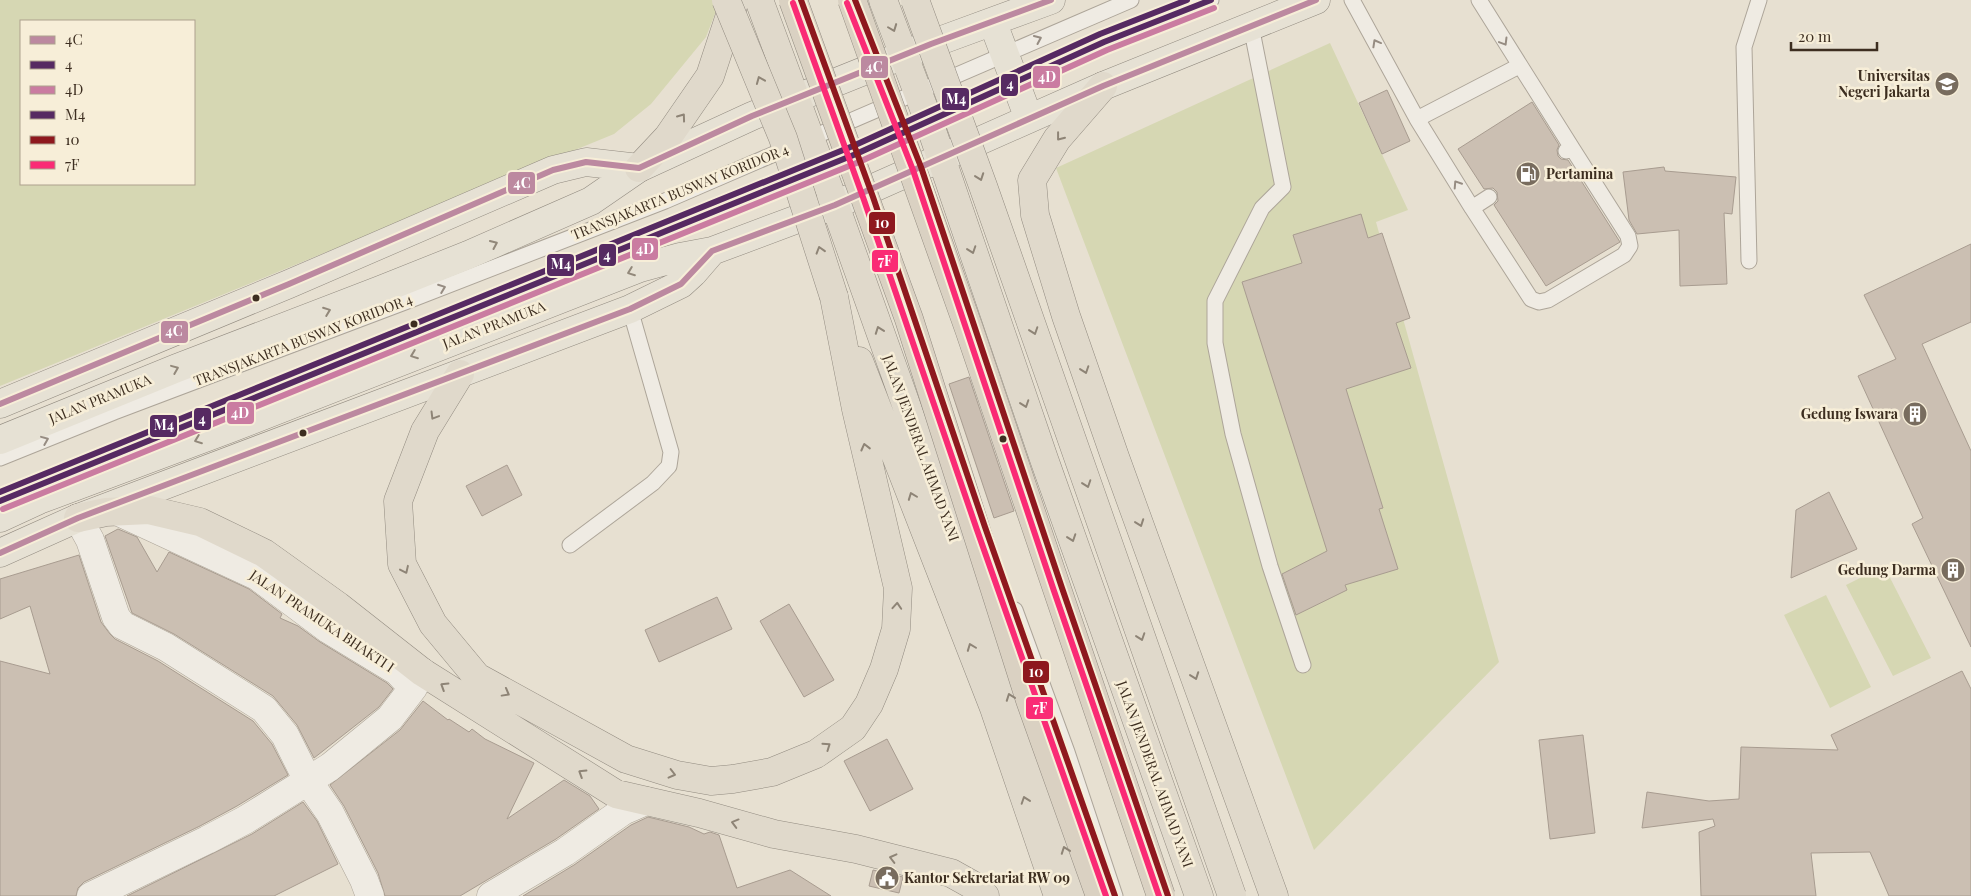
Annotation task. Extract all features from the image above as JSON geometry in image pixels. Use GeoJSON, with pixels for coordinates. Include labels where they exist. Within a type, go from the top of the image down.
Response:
{"type":"FeatureCollection","features":[{"type":"Feature","properties":{"kind":"highway"},"geometry":{"type":"LineString","coordinates":[[726,0],[784,138],[834,296],[994,708],[1058,896]]}},
{"type":"Feature","properties":{"kind":"highway"},"geometry":{"type":"LineString","coordinates":[[639,168],[668,137],[710,76],[729,24],[735,0]]}},
{"type":"Feature","properties":{"kind":"highway","name":"JALAN JENDERAL AHMAD YANI"},"geometry":{"type":"LineString","coordinates":[[759,0],[835,205],[1081,896]]}},
{"type":"Feature","properties":{"kind":"highway"},"geometry":{"type":"LineString","coordinates":[[793,0],[909,319],[1030,700],[1100,896]]}},
{"type":"Feature","properties":{"kind":"highway"},"geometry":{"type":"LineString","coordinates":[[854,0],[1161,896]]}},
{"type":"Feature","properties":{"kind":"highway","name":"JALAN JENDERAL AHMAD YANI"},"geometry":{"type":"LineString","coordinates":[[883,0],[893,60],[1199,896]]}},
{"type":"Feature","properties":{"kind":"highway"},"geometry":{"type":"LineString","coordinates":[[915,0],[983,186],[1232,896]]}},
{"type":"Feature","properties":{"kind":"highway"},"geometry":{"type":"LineString","coordinates":[[1103,86],[1058,139],[1032,180],[1035,215],[1066,316],[1274,896]]}},
{"type":"Feature","properties":{"kind":"highway"},"geometry":{"type":"LineString","coordinates":[[460,374],[425,431],[398,501],[402,564],[433,624],[477,676],[626,759],[677,775],[711,781],[733,780],[772,772],[816,754],[853,728],[869,704],[884,669],[896,629],[898,588],[856,409],[834,296]]}},
{"type":"Feature","properties":{"kind":"highway"},"geometry":{"type":"LineString","coordinates":[[78,518],[106,512],[149,510],[200,522],[264,553],[338,606],[417,680],[616,794],[774,834],[856,849],[952,873],[976,887],[985,896]]}},
{"type":"Feature","properties":{"kind":"main road","name":"JALAN PRAMUKA"},"geometry":{"type":"LineString","coordinates":[[0,440],[177,368],[468,255],[591,201],[639,168],[752,116],[1051,0]]}},
{"type":"Feature","properties":{"kind":"main road","name":"JALAN PRAMUKA"},"geometry":{"type":"LineString","coordinates":[[6,509],[640,268],[680,257],[712,251],[835,205],[1103,86],[1316,0]]}},
{"type":"Feature","properties":{"kind":"main road"},"geometry":{"type":"LineString","coordinates":[[993,22],[1029,119]]}},
{"type":"Feature","properties":{"kind":"main road"},"geometry":{"type":"LineString","coordinates":[[0,404],[289,284],[553,170],[586,162],[639,168]]}},
{"type":"Feature","properties":{"kind":"main road","name":"JALAN PRAMUKA"},"geometry":{"type":"LineString","coordinates":[[0,553],[78,518],[630,310],[681,284],[693,274],[712,251]]}},
{"type":"Feature","properties":{"kind":"main road"},"geometry":{"type":"LineString","coordinates":[[6,509],[78,518]]}},
{"type":"Feature","properties":{"kind":"street"},"geometry":{"type":"LineString","coordinates":[[78,518],[90,540],[116,617],[122,626],[166,647],[264,709],[285,735],[308,781],[330,813],[364,880],[370,896]]}},
{"type":"Feature","properties":{"kind":"street"},"geometry":{"type":"LineString","coordinates":[[91,896],[207,840],[330,767],[390,718],[417,680]]}},
{"type":"Feature","properties":{"kind":"street"},"geometry":{"type":"LineString","coordinates":[[491,896],[565,852],[623,812],[646,801]]}},
{"type":"Feature","properties":{"kind":"lane"},"geometry":{"type":"LineString","coordinates":[[801,0],[833,84],[985,527],[1066,752],[1115,896]]}},
{"type":"Feature","properties":{"kind":"lane"},"geometry":{"type":"LineString","coordinates":[[854,0],[893,60]]}},
{"type":"Feature","properties":{"kind":"lane","name":"TRANSJAKARTA BUSWAY KORIDOR 4"},"geometry":{"type":"LineString","coordinates":[[0,458],[114,412],[396,306],[665,201],[1131,0]]}},
{"type":"Feature","properties":{"kind":"lane"},"geometry":{"type":"LineString","coordinates":[[6,509],[856,154],[1138,28],[1211,0]]}},
{"type":"Feature","properties":{"kind":"lane"},"geometry":{"type":"LineString","coordinates":[[1352,0],[1417,119],[1472,208],[1532,299],[1539,302],[1548,300],[1624,255],[1630,246],[1628,236],[1569,150],[1479,0]]}},
{"type":"Feature","properties":{"kind":"lane"},"geometry":{"type":"LineString","coordinates":[[1749,261],[1744,47],[1759,0]]}},
{"type":"Feature","properties":{"kind":"lane"},"geometry":{"type":"LineString","coordinates":[[1251,26],[1283,187],[1262,208],[1215,301],[1215,343],[1235,443],[1270,566],[1304,665]]}},
{"type":"Feature","properties":{"kind":"lane"},"geometry":{"type":"LineString","coordinates":[[1417,119],[1519,66]]}},
{"type":"Feature","properties":{"kind":"lane"},"geometry":{"type":"LineString","coordinates":[[931,163],[1065,598],[1168,896]]}},
{"type":"Feature","properties":{"kind":"lane"},"geometry":{"type":"LineString","coordinates":[[1472,208],[1489,198]]}},
{"type":"Feature","properties":{"kind":"lane"},"geometry":{"type":"LineString","coordinates":[[570,545],[653,483],[669,466],[671,452],[644,352],[630,310]]}},
{"type":"Feature","properties":{"kind":"green space"},"geometry":{"type":"Polygon","coordinates":[[[0,0],[716,0],[718,6],[706,37],[651,104],[614,134],[0,386],[0,0]]]}},
{"type":"Feature","properties":{"kind":"green space"},"geometry":{"type":"Polygon","coordinates":[[[1330,43],[1408,210],[1376,222],[1499,662],[1314,850],[1056,168],[1330,43]]]}},
{"type":"Feature","properties":{"kind":"green space"},"geometry":{"type":"Polygon","coordinates":[[[1884,566],[1931,658],[1893,676],[1846,585],[1884,566]]]}},
{"type":"Feature","properties":{"kind":"green space"},"geometry":{"type":"Polygon","coordinates":[[[1826,595],[1871,687],[1830,708],[1784,615],[1826,595]]]}},
{"type":"Feature","properties":{"kind":"building"},"geometry":{"type":"Polygon","coordinates":[[[1387,90],[1410,141],[1382,154],[1359,103],[1387,90]]]}},
{"type":"Feature","properties":{"kind":"building","name":"Pertamina"},"geometry":{"type":"Polygon","coordinates":[[[1532,102],[1559,145],[1557,150],[1558,156],[1561,159],[1568,160],[1620,242],[1546,286],[1494,205],[1498,201],[1497,192],[1493,188],[1484,189],[1458,149],[1532,102]]]}},
{"type":"Feature","properties":{"kind":"building"},"geometry":{"type":"Polygon","coordinates":[[[1664,167],[1665,171],[1736,177],[1732,214],[1724,213],[1727,284],[1680,286],[1679,230],[1637,234],[1629,220],[1623,172],[1664,167]]]}},
{"type":"Feature","properties":{"kind":"building"},"geometry":{"type":"Polygon","coordinates":[[[1361,214],[1368,238],[1382,233],[1410,318],[1396,323],[1411,368],[1346,389],[1383,508],[1379,509],[1398,569],[1345,585],[1347,590],[1296,615],[1282,574],[1327,551],[1242,282],[1302,263],[1293,235],[1361,214]]]}},
{"type":"Feature","properties":{"kind":"building"},"geometry":{"type":"Polygon","coordinates":[[[1971,244],[1971,322],[1922,344],[1971,451],[1971,647],[1912,524],[1923,518],[1858,376],[1896,359],[1864,295],[1971,244]]]}},
{"type":"Feature","properties":{"kind":"building"},"geometry":{"type":"Polygon","coordinates":[[[969,377],[1014,511],[994,518],[949,384],[969,377]]]}},
{"type":"Feature","properties":{"kind":"building"},"geometry":{"type":"Polygon","coordinates":[[[507,465],[522,495],[482,516],[466,486],[507,465]]]}},
{"type":"Feature","properties":{"kind":"building"},"geometry":{"type":"Polygon","coordinates":[[[1829,492],[1857,549],[1791,578],[1796,510],[1829,492]]]}},
{"type":"Feature","properties":{"kind":"building"},"geometry":{"type":"Polygon","coordinates":[[[118,529],[137,537],[157,572],[169,552],[249,589],[282,614],[280,618],[298,626],[320,642],[387,683],[393,689],[379,707],[314,758],[297,725],[273,696],[174,634],[132,613],[105,536],[118,529]]]}},
{"type":"Feature","properties":{"kind":"building"},"geometry":{"type":"Polygon","coordinates":[[[79,555],[101,622],[110,634],[115,639],[158,661],[253,721],[272,744],[288,775],[200,826],[84,882],[78,888],[76,896],[0,896],[0,661],[50,674],[30,606],[0,619],[0,579],[79,555]]]}},
{"type":"Feature","properties":{"kind":"building"},"geometry":{"type":"Polygon","coordinates":[[[717,597],[732,629],[659,662],[645,630],[717,597]]]}},
{"type":"Feature","properties":{"kind":"building"},"geometry":{"type":"Polygon","coordinates":[[[789,604],[834,680],[804,697],[760,621],[789,604]]]}},
{"type":"Feature","properties":{"kind":"building"},"geometry":{"type":"Polygon","coordinates":[[[1962,671],[1971,689],[1971,896],[1889,896],[1870,852],[1811,853],[1816,896],[1701,896],[1699,832],[1715,826],[1713,819],[1642,828],[1647,792],[1709,801],[1739,799],[1741,747],[1838,750],[1831,735],[1962,671]]]}},
{"type":"Feature","properties":{"kind":"building"},"geometry":{"type":"Polygon","coordinates":[[[423,701],[448,720],[469,732],[472,729],[485,739],[534,763],[507,819],[564,780],[590,796],[599,809],[556,839],[460,896],[385,896],[378,873],[344,806],[330,785],[400,730],[423,701]]]}},
{"type":"Feature","properties":{"kind":"building"},"geometry":{"type":"Polygon","coordinates":[[[1583,735],[1595,833],[1550,839],[1539,740],[1583,735]]]}},
{"type":"Feature","properties":{"kind":"building"},"geometry":{"type":"Polygon","coordinates":[[[887,739],[913,789],[870,811],[844,761],[887,739]]]}},
{"type":"Feature","properties":{"kind":"building"},"geometry":{"type":"Polygon","coordinates":[[[303,802],[317,821],[338,864],[274,896],[127,896],[252,834],[303,802]]]}},
{"type":"Feature","properties":{"kind":"building"},"geometry":{"type":"Polygon","coordinates":[[[648,817],[689,827],[704,834],[710,832],[719,835],[737,888],[790,870],[831,896],[523,896],[574,865],[631,825],[648,817]]]}},
{"type":"Feature","properties":{"kind":"building","name":"Kantor Sekretariat RW 09"},"geometry":{"type":"Polygon","coordinates":[[[873,870],[903,877],[899,893],[869,886],[873,870]]]}},
{"type":"Feature","properties":{"kind":"transit line","name":"10"},"geometry":{"type":"LineString","coordinates":[[801,0],[873,197],[985,527],[1115,896]]}},
{"type":"Feature","properties":{"kind":"transit line","name":"10"},"geometry":{"type":"LineString","coordinates":[[855,0],[921,167],[1062,588],[1168,896]]}},
{"type":"Feature","properties":{"kind":"transit line","name":"4C"},"geometry":{"type":"LineString","coordinates":[[0,404],[289,284],[553,170],[586,162],[639,168],[752,116],[931,44],[1051,0]]}},
{"type":"Feature","properties":{"kind":"transit line","name":"M4"},"geometry":{"type":"LineString","coordinates":[[0,492],[853,146],[1100,34],[1187,0]]}},
{"type":"Feature","properties":{"kind":"transit line","name":"4"},"geometry":{"type":"LineString","coordinates":[[0,501],[856,154],[1104,42],[1211,0]]}},
{"type":"Feature","properties":{"kind":"transit line","name":"4C"},"geometry":{"type":"LineString","coordinates":[[0,553],[78,518],[630,309],[681,284],[712,251],[835,205],[1103,86],[1316,0]]}},
{"type":"Feature","properties":{"kind":"transit line","name":"7F"},"geometry":{"type":"LineString","coordinates":[[793,3],[864,200],[977,530],[1106,896]]}},
{"type":"Feature","properties":{"kind":"transit line","name":"7F"},"geometry":{"type":"LineString","coordinates":[[847,3],[913,170],[1054,591],[1159,896]]}},
{"type":"Feature","properties":{"kind":"transit line","name":"4D"},"geometry":{"type":"LineString","coordinates":[[3,509],[859,162],[1107,50],[1214,8]]}},
{"type":"Feature","properties":{"kind":"place","name":"Universitas Negeri Jakarta"},"geometry":{"type":"Point","coordinates":[1947,84]}},
{"type":"Feature","properties":{"kind":"place","name":"Pertamina"},"geometry":{"type":"Point","coordinates":[1528,174]}},
{"type":"Feature","properties":{"kind":"place","name":"Gedung Iswara"},"geometry":{"type":"Point","coordinates":[1915,414]}},
{"type":"Feature","properties":{"kind":"place","name":"Gedung Darma"},"geometry":{"type":"Point","coordinates":[1953,570]}},
{"type":"Feature","properties":{"kind":"place","name":"Kantor Sekretariat RW 09"},"geometry":{"type":"Point","coordinates":[887,878]}}]}
